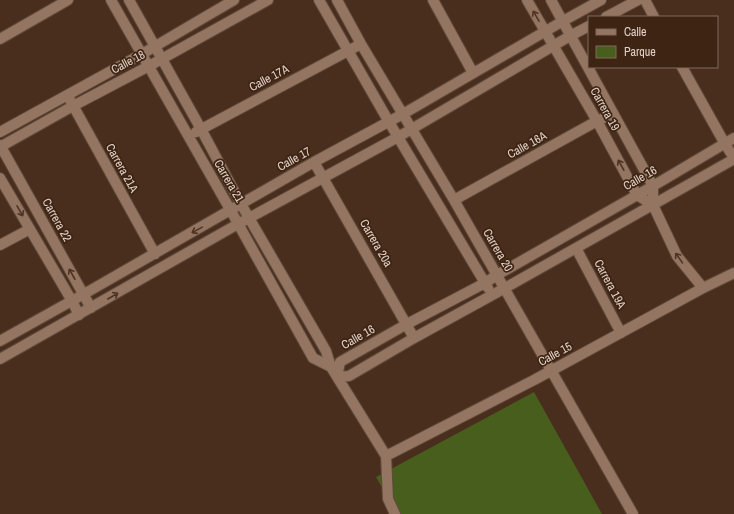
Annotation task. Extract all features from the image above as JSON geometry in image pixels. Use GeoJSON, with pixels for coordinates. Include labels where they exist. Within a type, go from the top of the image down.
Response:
{"type":"FeatureCollection","features":[{"type":"Feature","properties":{"kind":"street"},"geometry":{"type":"LineString","coordinates":[[0,39],[68,0]]}},
{"type":"Feature","properties":{"kind":"street","name":"Carrera 21"},"geometry":{"type":"LineString","coordinates":[[111,0],[313,358],[331,367]]}},
{"type":"Feature","properties":{"kind":"street","name":"Carrera 21"},"geometry":{"type":"LineString","coordinates":[[129,0],[241,204],[326,351],[331,367],[386,456],[388,499],[395,514]]}},
{"type":"Feature","properties":{"kind":"street","name":"Calle 18"},"geometry":{"type":"LineString","coordinates":[[0,132],[142,54],[223,3],[234,0]]}},
{"type":"Feature","properties":{"kind":"street","name":"Calle 18"},"geometry":{"type":"LineString","coordinates":[[0,146],[268,0]]}},
{"type":"Feature","properties":{"kind":"street"},"geometry":{"type":"LineString","coordinates":[[319,0],[389,122],[492,295]]}},
{"type":"Feature","properties":{"kind":"street","name":"Carrera 20"},"geometry":{"type":"LineString","coordinates":[[337,0],[361,44],[505,288],[633,514]]}},
{"type":"Feature","properties":{"kind":"street"},"geometry":{"type":"LineString","coordinates":[[433,0],[473,73]]}},
{"type":"Feature","properties":{"kind":"street","name":"Carrera 19"},"geometry":{"type":"LineString","coordinates":[[527,0],[597,121],[637,195],[653,205]]}},
{"type":"Feature","properties":{"kind":"street","name":"Carrera 19"},"geometry":{"type":"LineString","coordinates":[[551,0],[652,186],[653,205],[677,256],[703,288]]}},
{"type":"Feature","properties":{"kind":"street","name":"Calle 17"},"geometry":{"type":"LineString","coordinates":[[0,341],[231,211],[314,162],[389,122],[601,0]]}},
{"type":"Feature","properties":{"kind":"street"},"geometry":{"type":"LineString","coordinates":[[608,16],[638,0]]}},
{"type":"Feature","properties":{"kind":"street"},"geometry":{"type":"LineString","coordinates":[[645,0],[653,16]]}},
{"type":"Feature","properties":{"kind":"street"},"geometry":{"type":"LineString","coordinates":[[0,359],[238,224],[398,137],[588,27]]}},
{"type":"Feature","properties":{"kind":"street","name":"Calle 17A"},"geometry":{"type":"LineString","coordinates":[[189,136],[361,44]]}},
{"type":"Feature","properties":{"kind":"street"},"geometry":{"type":"LineString","coordinates":[[337,377],[349,376],[734,159],[683,68]]}},
{"type":"Feature","properties":{"kind":"street","name":"Carrera 21A"},"geometry":{"type":"LineString","coordinates":[[67,95],[155,254]]}},
{"type":"Feature","properties":{"kind":"street","name":"Calle 16A"},"geometry":{"type":"LineString","coordinates":[[454,200],[597,121],[613,114]]}},
{"type":"Feature","properties":{"kind":"street","name":"Calle 16"},"geometry":{"type":"LineString","coordinates":[[337,377],[340,362],[407,324],[485,283],[734,138]]}},
{"type":"Feature","properties":{"kind":"street","name":"Carrera 22"},"geometry":{"type":"LineString","coordinates":[[0,146],[91,308]]}},
{"type":"Feature","properties":{"kind":"street","name":"Carrera 20a"},"geometry":{"type":"LineString","coordinates":[[314,162],[414,338]]}},
{"type":"Feature","properties":{"kind":"street"},"geometry":{"type":"LineString","coordinates":[[0,178],[79,315]]}},
{"type":"Feature","properties":{"kind":"street"},"geometry":{"type":"LineString","coordinates":[[0,245],[30,229]]}},
{"type":"Feature","properties":{"kind":"street","name":"Carrera 19A"},"geometry":{"type":"LineString","coordinates":[[576,248],[621,333]]}},
{"type":"Feature","properties":{"kind":"street","name":"Calle 15"},"geometry":{"type":"LineString","coordinates":[[386,456],[552,371],[703,288],[734,273]]}},
{"type":"Feature","properties":{"kind":"green space"},"geometry":{"type":"Polygon","coordinates":[[[534,392],[602,514],[397,514],[376,477],[534,392]]]}}]}
